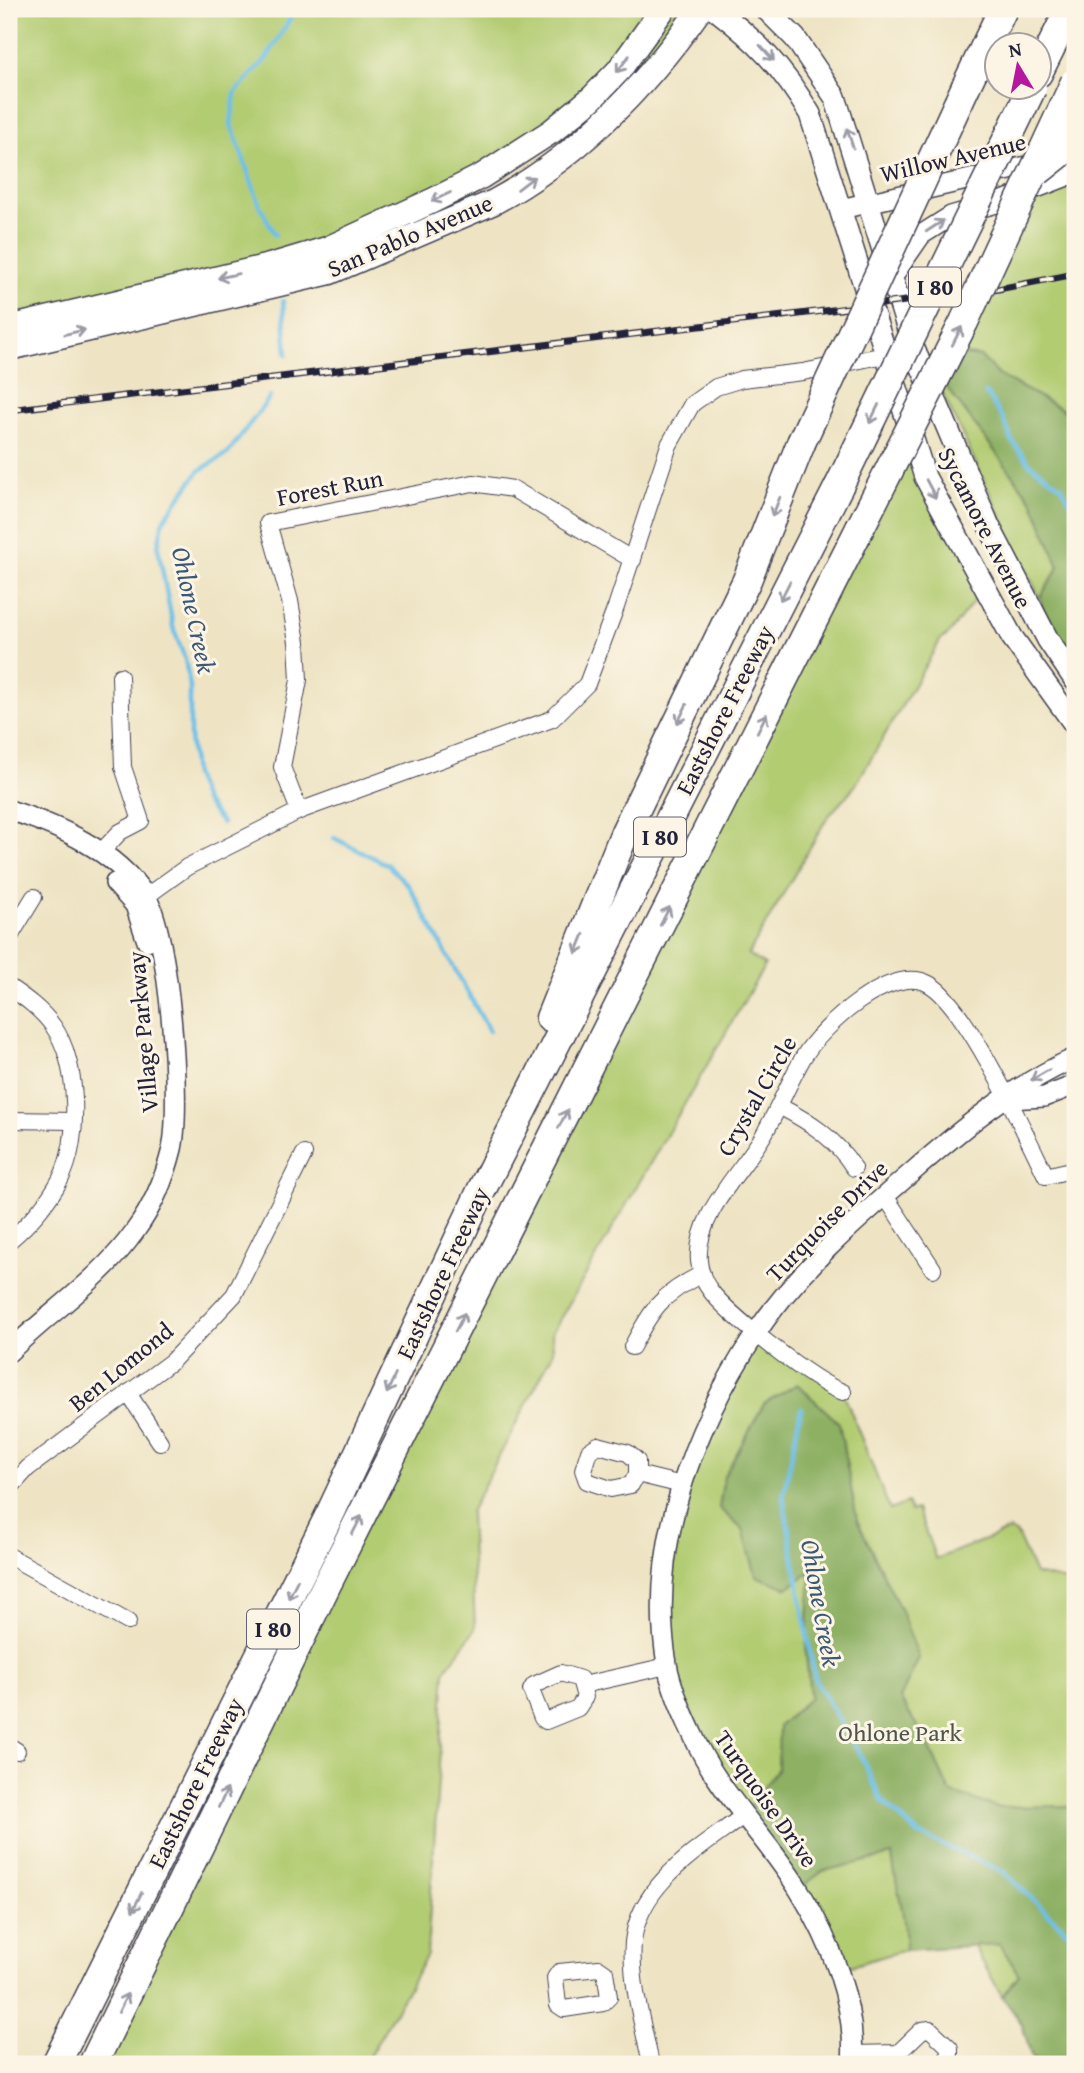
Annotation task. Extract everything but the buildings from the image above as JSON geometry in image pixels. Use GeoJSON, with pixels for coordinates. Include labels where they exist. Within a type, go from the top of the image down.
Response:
{"type":"FeatureCollection","features":[{"type":"Feature","properties":{"kind":"highway"},"geometry":{"type":"LineString","coordinates":[[482,1189],[625,832],[747,580],[801,443],[1003,9]]}},
{"type":"Feature","properties":{"kind":"highway"},"geometry":{"type":"LineString","coordinates":[[1052,45],[1070,9]]}},
{"type":"Feature","properties":{"kind":"highway","name":"I 80"},"geometry":{"type":"LineString","coordinates":[[1034,175],[1075,82]]}},
{"type":"Feature","properties":{"kind":"highway","name":"Eastshore Freeway"},"geometry":{"type":"LineString","coordinates":[[56,2064],[331,1512],[482,1189],[839,486],[1025,102]]}},
{"type":"Feature","properties":{"kind":"highway"},"geometry":{"type":"LineString","coordinates":[[1034,175],[1067,148],[1075,132]]}},
{"type":"Feature","properties":{"kind":"highway","name":"Eastshore Freeway"},"geometry":{"type":"LineString","coordinates":[[93,2064],[326,1586],[860,528],[1034,175]]}},
{"type":"Feature","properties":{"kind":"main road","name":"San Pablo Avenue"},"geometry":{"type":"LineString","coordinates":[[9,328],[271,266],[327,249],[432,201],[482,176],[552,131],[592,98],[619,70],[663,9]]}},
{"type":"Feature","properties":{"kind":"main road","name":"San Pablo Avenue"},"geometry":{"type":"LineString","coordinates":[[9,348],[330,272],[494,202],[513,192],[611,116],[659,65],[700,9]]}},
{"type":"Feature","properties":{"kind":"main road","name":"Sycamore Avenue"},"geometry":{"type":"LineString","coordinates":[[715,9],[757,42],[796,91],[822,145],[925,477],[1012,638],[1075,725]]}},
{"type":"Feature","properties":{"kind":"main road","name":"Sycamore Avenue"},"geometry":{"type":"LineString","coordinates":[[766,9],[794,38],[835,97],[914,349],[989,526],[1048,640],[1075,680]]}},
{"type":"Feature","properties":{"kind":"street","name":"Willow Avenue"},"geometry":{"type":"LineString","coordinates":[[841,209],[1075,155]]}},
{"type":"Feature","properties":{"kind":"street"},"geometry":{"type":"LineString","coordinates":[[892,277],[921,235],[951,216],[1003,201],[1075,173]]}},
{"type":"Feature","properties":{"kind":"street"},"geometry":{"type":"LineString","coordinates":[[141,901],[187,867],[299,811],[552,719],[587,684],[633,560],[669,445],[692,404],[716,387],[742,379],[803,372],[914,349]]}},
{"type":"Feature","properties":{"kind":"street","name":"Forest Run"},"geometry":{"type":"LineString","coordinates":[[299,811],[282,767],[299,680],[297,642],[268,523],[473,484],[513,489],[633,560]]}},
{"type":"Feature","properties":{"kind":"street"},"geometry":{"type":"LineString","coordinates":[[101,852],[120,832],[141,821],[123,766],[121,676]]}},
{"type":"Feature","properties":{"kind":"street","name":"Village Parkway"},"geometry":{"type":"LineString","coordinates":[[9,810],[65,830],[101,852],[141,901],[160,940],[177,1104],[172,1148],[159,1188],[136,1230],[104,1269],[9,1352]]}},
{"type":"Feature","properties":{"kind":"street","name":"Village Parkway"},"geometry":{"type":"LineString","coordinates":[[9,824],[59,842],[93,863],[141,901],[164,1104],[160,1145],[147,1183],[126,1223],[94,1260],[9,1334]]}},
{"type":"Feature","properties":{"kind":"street"},"geometry":{"type":"LineString","coordinates":[[9,938],[34,897]]}},
{"type":"Feature","properties":{"kind":"street","name":"Crystal Circle"},"geometry":{"type":"LineString","coordinates":[[702,1274],[699,1250],[709,1217],[758,1144],[805,1055],[825,1030],[880,988],[907,980],[929,984],[941,994],[985,1057],[1046,1176],[1075,1169]]}},
{"type":"Feature","properties":{"kind":"street"},"geometry":{"type":"LineString","coordinates":[[9,988],[28,1000],[53,1025],[69,1058],[74,1092],[71,1150],[61,1180],[32,1221],[9,1241]]}},
{"type":"Feature","properties":{"kind":"street","name":"Turquoise Drive"},"geometry":{"type":"LineString","coordinates":[[853,2059],[846,2000],[829,1946],[799,1889],[743,1816],[693,1737],[667,1666],[663,1617],[664,1570],[670,1527],[682,1485],[715,1406],[757,1332],[817,1259],[884,1196],[974,1121],[1008,1099],[1037,1075],[1075,1058]]}},
{"type":"Feature","properties":{"kind":"street","name":"Turquoise Drive"},"geometry":{"type":"LineString","coordinates":[[1008,1099],[1044,1097],[1075,1085]]}},
{"type":"Feature","properties":{"kind":"street"},"geometry":{"type":"LineString","coordinates":[[779,1106],[824,1133],[842,1149],[854,1168]]}},
{"type":"Feature","properties":{"kind":"street"},"geometry":{"type":"LineString","coordinates":[[9,1119],[73,1121]]}},
{"type":"Feature","properties":{"kind":"street","name":"Ben Lomond"},"geometry":{"type":"LineString","coordinates":[[9,1489],[28,1468],[172,1361],[234,1295],[304,1154]]}},
{"type":"Feature","properties":{"kind":"street"},"geometry":{"type":"LineString","coordinates":[[884,1196],[933,1269]]}},
{"type":"Feature","properties":{"kind":"street"},"geometry":{"type":"LineString","coordinates":[[632,1346],[658,1302],[669,1292],[702,1274],[712,1293],[801,1370],[843,1392]]}},
{"type":"Feature","properties":{"kind":"street"},"geometry":{"type":"LineString","coordinates":[[128,1393],[160,1442]]}},
{"type":"Feature","properties":{"kind":"street"},"geometry":{"type":"LineString","coordinates":[[637,1474],[682,1485]]}},
{"type":"Feature","properties":{"kind":"street"},"geometry":{"type":"LineString","coordinates":[[9,1556],[128,1622]]}},
{"type":"Feature","properties":{"kind":"street"},"geometry":{"type":"LineString","coordinates":[[583,1685],[667,1666]]}},
{"type":"Feature","properties":{"kind":"street"},"geometry":{"type":"LineString","coordinates":[[650,2064],[634,1979],[634,1942],[637,1927],[654,1892],[681,1864],[743,1816]]}},
{"type":"Feature","properties":{"kind":"street"},"geometry":{"type":"LineString","coordinates":[[607,1983],[634,1979]]}},
{"type":"Feature","properties":{"kind":"street"},"geometry":{"type":"LineString","coordinates":[[853,2059],[904,2059],[922,2030],[930,2029],[950,2048],[950,2054],[942,2064]]}},
{"type":"Feature","properties":{"kind":"green space"},"geometry":{"type":"Polygon","coordinates":[[[9,9],[678,9],[637,71],[470,195],[9,346],[9,9]]]}},
{"type":"Feature","properties":{"kind":"green space"},"geometry":{"type":"Polygon","coordinates":[[[1075,158],[1075,416],[1000,376],[981,357],[959,354],[1033,175],[1075,158]]]}},
{"type":"Feature","properties":{"kind":"green space"},"geometry":{"type":"Polygon","coordinates":[[[959,354],[981,357],[1000,376],[1075,416],[1075,641],[1058,654],[1048,640],[1040,598],[1059,567],[1033,502],[942,381],[959,354]]]}},
{"type":"Feature","properties":{"kind":"green space"},"geometry":{"type":"Polygon","coordinates":[[[942,381],[1033,502],[1059,567],[1040,598],[939,386],[942,381]]]}},
{"type":"Feature","properties":{"kind":"green space"},"geometry":{"type":"Polygon","coordinates":[[[907,434],[984,588],[947,636],[941,639],[855,786],[827,818],[748,955],[765,965],[552,1333],[553,1353],[470,1512],[475,1629],[445,1671],[427,1955],[365,2064],[93,2064],[907,434]]]}},
{"type":"Feature","properties":{"kind":"green space","name":"Ohlone Park"},"geometry":{"type":"Polygon","coordinates":[[[757,1332],[843,1392],[890,1510],[907,1503],[911,1511],[917,1509],[936,1559],[1010,1530],[1017,1534],[1035,1574],[1075,1583],[1075,1894],[907,1930],[905,1950],[837,1970],[743,1816],[667,1666],[670,1527],[757,1332]]]}},
{"type":"Feature","properties":{"kind":"green space"},"geometry":{"type":"Polygon","coordinates":[[[797,1384],[839,1423],[857,1520],[901,1611],[919,1658],[900,1698],[929,1746],[950,1792],[996,1807],[1067,1806],[1075,1816],[1075,2064],[1032,2059],[1022,2024],[1002,1996],[1019,1975],[1000,1944],[905,1950],[905,1927],[892,1855],[823,1871],[799,1889],[743,1816],[778,1768],[779,1726],[810,1698],[806,1654],[811,1572],[787,1588],[756,1576],[743,1530],[719,1508],[724,1476],[764,1404],[797,1384]]]}},
{"type":"Feature","properties":{"kind":"green space"},"geometry":{"type":"Polygon","coordinates":[[[1000,1944],[1019,1975],[1002,1996],[973,1945],[1000,1944]]]}},
{"type":"Feature","properties":{"kind":"waterway","name":"Ohlone Creek"},"geometry":{"type":"LineString","coordinates":[[275,235],[260,206],[231,124],[235,93],[266,59],[296,9]]}},
{"type":"Feature","properties":{"kind":"waterway","name":"Ohlone Creek"},"geometry":{"type":"LineString","coordinates":[[283,301],[287,354]]}},
{"type":"Feature","properties":{"kind":"waterway"},"geometry":{"type":"LineString","coordinates":[[986,393],[1003,419],[1012,441],[1030,464],[1062,487],[1075,511]]}},
{"type":"Feature","properties":{"kind":"waterway","name":"Ohlone Creek"},"geometry":{"type":"LineString","coordinates":[[222,823],[204,801],[194,775],[190,737],[190,687],[185,659],[173,627],[158,547],[163,521],[199,471],[228,453],[270,397]]}},
{"type":"Feature","properties":{"kind":"waterway","name":"Ohlone Creek"},"geometry":{"type":"LineString","coordinates":[[334,838],[388,865],[409,886],[489,1031]]}},
{"type":"Feature","properties":{"kind":"waterway","name":"Ohlone Creek"},"geometry":{"type":"LineString","coordinates":[[801,1409],[783,1497],[815,1680],[861,1756],[881,1799],[918,1834],[1004,1872],[1075,1939]]}},
{"type":"Feature","properties":{"kind":"railway"},"geometry":{"type":"LineString","coordinates":[[9,410],[988,291],[1075,274]]}}]}
